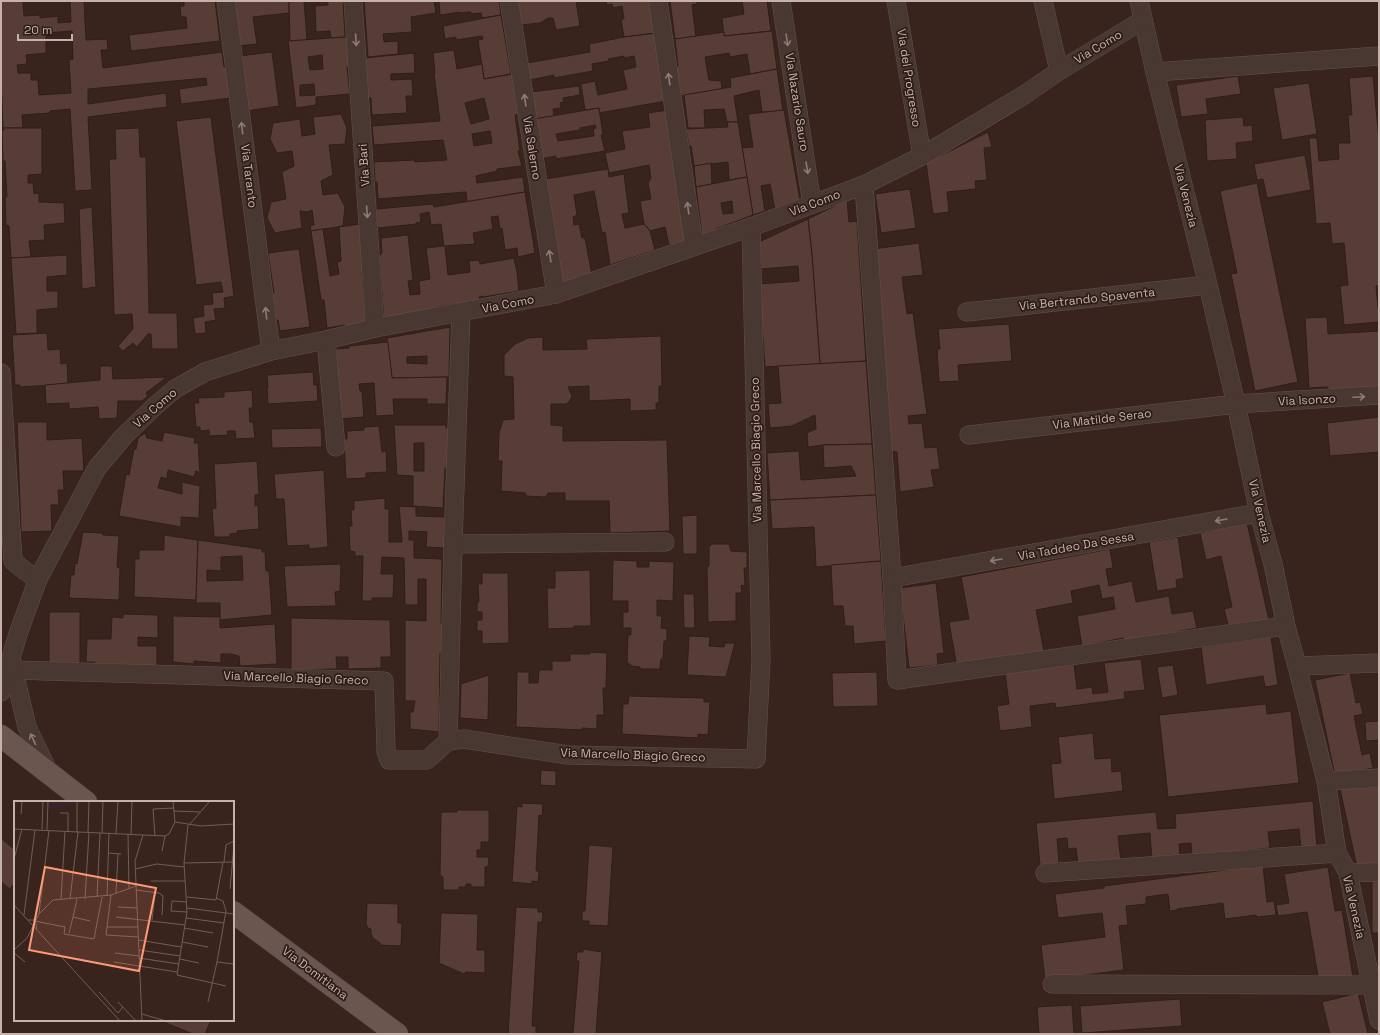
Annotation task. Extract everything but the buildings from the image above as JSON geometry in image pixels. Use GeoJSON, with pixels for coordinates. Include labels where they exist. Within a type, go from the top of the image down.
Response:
{"type":"FeatureCollection","features":[{"type":"Feature","properties":{"kind":"main road"},"geometry":{"type":"LineString","coordinates":[[1,736],[85,801]]}},
{"type":"Feature","properties":{"kind":"main road","name":"Via Domitiana"},"geometry":{"type":"LineString","coordinates":[[234,913],[397,1034]]}},
{"type":"Feature","properties":{"kind":"street","name":"Via Taranto"},"geometry":{"type":"LineString","coordinates":[[226,1],[272,351]]}},
{"type":"Feature","properties":{"kind":"street","name":"Via Bari"},"geometry":{"type":"LineString","coordinates":[[353,1],[375,328]]}},
{"type":"Feature","properties":{"kind":"street","name":"Via Salerno"},"geometry":{"type":"LineString","coordinates":[[509,1],[556,294]]}},
{"type":"Feature","properties":{"kind":"street"},"geometry":{"type":"LineString","coordinates":[[658,1],[694,246]]}},
{"type":"Feature","properties":{"kind":"street","name":"Via Nazario Sauro"},"geometry":{"type":"LineString","coordinates":[[781,1],[812,204]]}},
{"type":"Feature","properties":{"kind":"street","name":"Via del Progresso"},"geometry":{"type":"LineString","coordinates":[[896,1],[922,156]]}},
{"type":"Feature","properties":{"kind":"street"},"geometry":{"type":"LineString","coordinates":[[1043,1],[1059,71]]}},
{"type":"Feature","properties":{"kind":"street","name":"Via Venezia"},"geometry":{"type":"LineString","coordinates":[[1139,1],[1236,404],[1259,513],[1273,564],[1286,626],[1326,781],[1337,853],[1348,873],[1375,985],[1379,1020]]}},
{"type":"Feature","properties":{"kind":"street","name":"Via Como"},"geometry":{"type":"LineString","coordinates":[[1,692],[18,634],[38,579],[97,468],[124,436],[175,388],[205,372],[272,351],[375,328],[556,294],[751,227],[864,185],[922,156],[1024,95],[1059,71],[1143,20]]}},
{"type":"Feature","properties":{"kind":"street"},"geometry":{"type":"LineString","coordinates":[[1155,72],[1379,56]]}},
{"type":"Feature","properties":{"kind":"street"},"geometry":{"type":"LineString","coordinates":[[864,185],[892,578],[897,680],[1286,626]]}},
{"type":"Feature","properties":{"kind":"street","name":"Via Marcello Biagio Greco"},"geometry":{"type":"LineString","coordinates":[[8,665],[384,681],[386,751],[389,760],[427,760],[448,741],[464,739],[485,741],[568,755],[756,758],[761,659],[751,227]]}},
{"type":"Feature","properties":{"kind":"street","name":"Via Bertrando Spaventa"},"geometry":{"type":"LineString","coordinates":[[967,312],[1208,285]]}},
{"type":"Feature","properties":{"kind":"street"},"geometry":{"type":"LineString","coordinates":[[448,741],[461,313]]}},
{"type":"Feature","properties":{"kind":"street"},"geometry":{"type":"LineString","coordinates":[[326,340],[336,447]]}},
{"type":"Feature","properties":{"kind":"street"},"geometry":{"type":"LineString","coordinates":[[1,373],[13,561],[38,579]]}},
{"type":"Feature","properties":{"kind":"street","name":"Via Isonzo"},"geometry":{"type":"LineString","coordinates":[[1236,404],[1379,396]]}},
{"type":"Feature","properties":{"kind":"street","name":"Via Matilde Serao"},"geometry":{"type":"LineString","coordinates":[[969,435],[1236,404]]}},
{"type":"Feature","properties":{"kind":"street","name":"Via Taddeo Da Sessa"},"geometry":{"type":"LineString","coordinates":[[892,578],[1259,513]]}},
{"type":"Feature","properties":{"kind":"street"},"geometry":{"type":"LineString","coordinates":[[453,544],[666,542]]}},
{"type":"Feature","properties":{"kind":"street"},"geometry":{"type":"LineString","coordinates":[[1297,666],[1379,663]]}},
{"type":"Feature","properties":{"kind":"street"},"geometry":{"type":"LineString","coordinates":[[8,665],[27,727],[49,774]]}},
{"type":"Feature","properties":{"kind":"street"},"geometry":{"type":"LineString","coordinates":[[1326,781],[1379,778]]}},
{"type":"Feature","properties":{"kind":"street"},"geometry":{"type":"LineString","coordinates":[[1045,873],[1337,853]]}},
{"type":"Feature","properties":{"kind":"street"},"geometry":{"type":"LineString","coordinates":[[1348,873],[1379,872]]}},
{"type":"Feature","properties":{"kind":"street"},"geometry":{"type":"LineString","coordinates":[[1052,984],[1375,985]]}}]}
